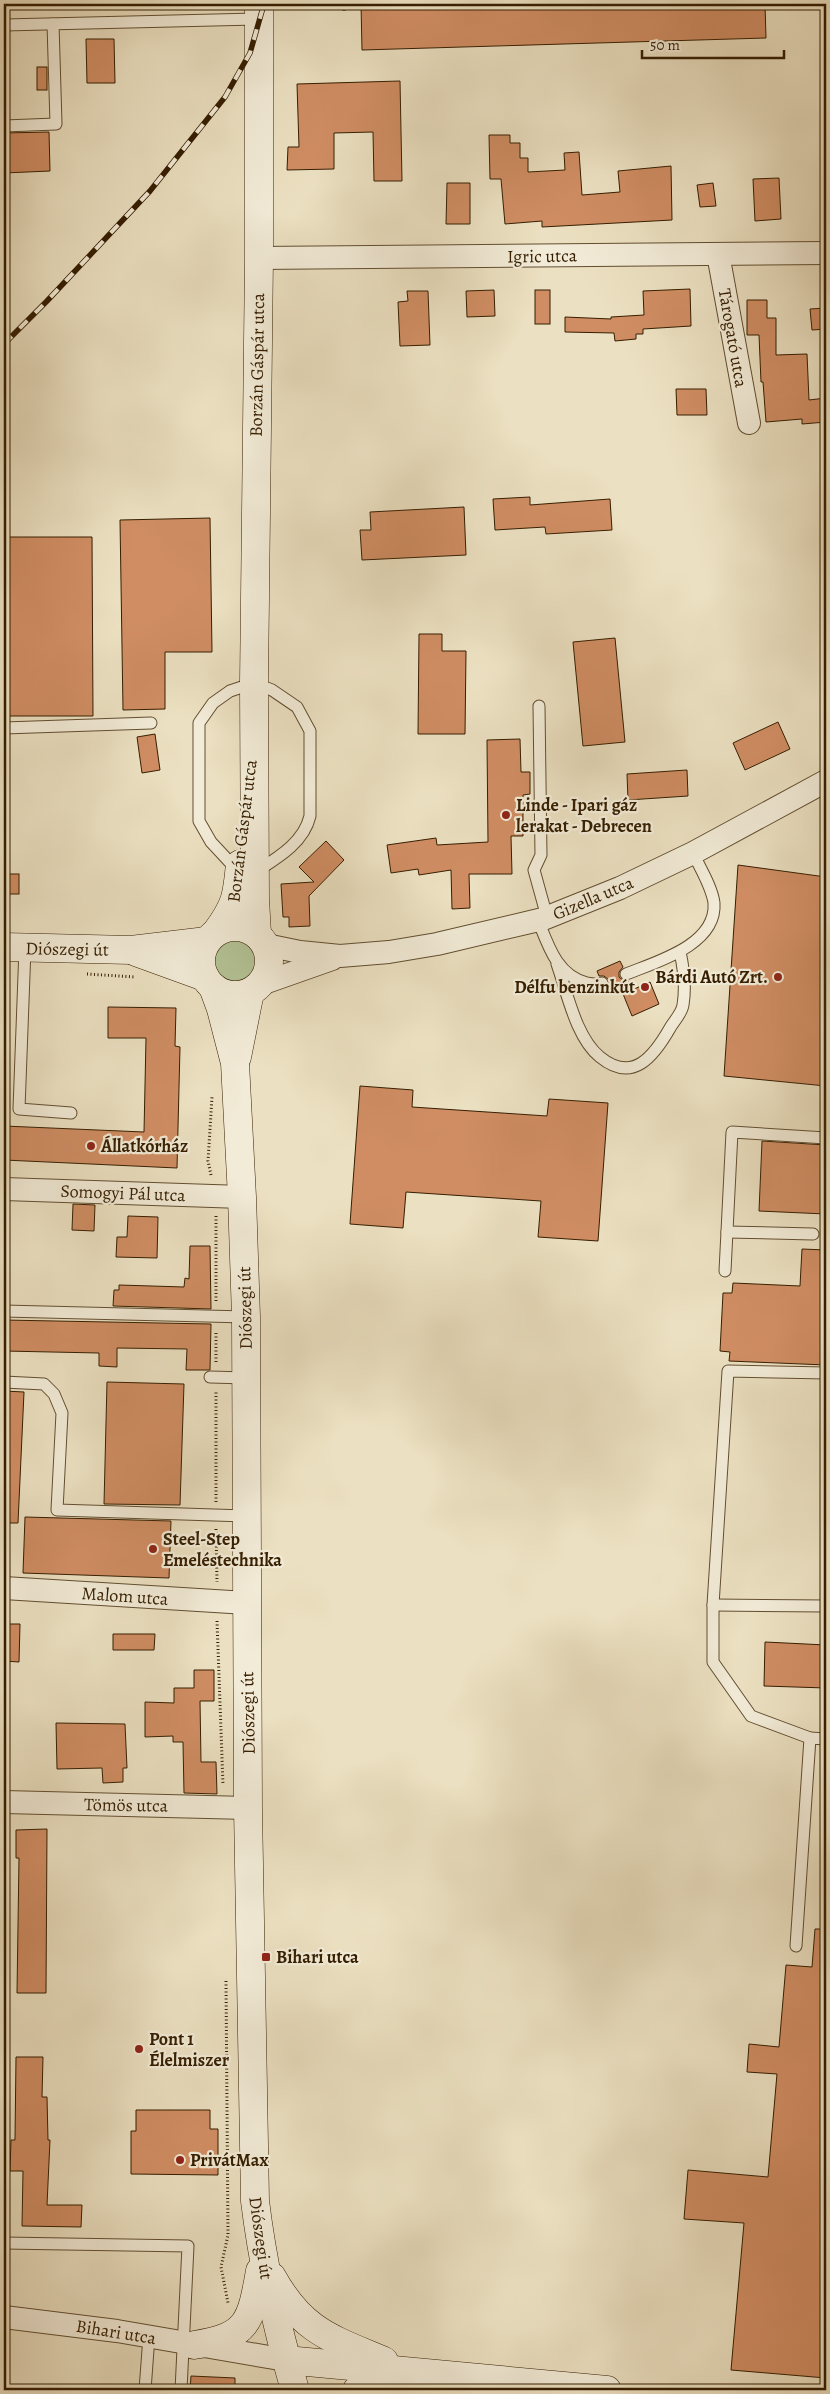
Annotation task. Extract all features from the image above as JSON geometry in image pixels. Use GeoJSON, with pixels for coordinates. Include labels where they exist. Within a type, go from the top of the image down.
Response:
{"type":"FeatureCollection","features":[{"type":"Feature","properties":{"kind":"main road","name":"Borzán Gáspár utca"},"geometry":{"type":"LineString","coordinates":[[259,11],[255,726],[247,872],[262,939]]}},
{"type":"Feature","properties":{"kind":"main road","name":"Borzán Gáspár utca"},"geometry":{"type":"LineString","coordinates":[[212,936],[232,910],[247,872]]}},
{"type":"Feature","properties":{"kind":"main road"},"geometry":{"type":"LineString","coordinates":[[230,926],[244,927],[262,939],[270,958],[268,972],[256,988],[237,995],[224,994],[209,982],[201,959],[212,936],[230,926]]}},
{"type":"Feature","properties":{"kind":"main road","name":"Diószegi út"},"geometry":{"type":"LineString","coordinates":[[14,948],[131,950],[212,936]]}},
{"type":"Feature","properties":{"kind":"main road","name":"Diószegi út"},"geometry":{"type":"LineString","coordinates":[[131,950],[209,982],[221,1009],[235,1063],[246,1317],[248,1808],[255,2201],[262,2260],[295,2390]]}},
{"type":"Feature","properties":{"kind":"main road","name":"Diószegi út"},"geometry":{"type":"LineString","coordinates":[[235,1063],[256,988]]}},
{"type":"Feature","properties":{"kind":"main road"},"geometry":{"type":"LineString","coordinates":[[189,2344],[214,2342],[236,2334],[246,2321],[255,2302],[262,2260]]}},
{"type":"Feature","properties":{"kind":"main road"},"geometry":{"type":"LineString","coordinates":[[262,2260],[283,2297],[301,2317],[315,2328],[344,2346],[414,2373]]}},
{"type":"Feature","properties":{"kind":"main road"},"geometry":{"type":"LineString","coordinates":[[286,2360],[607,2390]]}},
{"type":"Feature","properties":{"kind":"main road"},"geometry":{"type":"LineString","coordinates":[[357,2390],[381,2381],[414,2373]]}},
{"type":"Feature","properties":{"kind":"street","name":"Igric utca"},"geometry":{"type":"LineString","coordinates":[[259,258],[826,253]]}},
{"type":"Feature","properties":{"kind":"street","name":"Tárogató utca"},"geometry":{"type":"LineString","coordinates":[[718,254],[749,423]]}},
{"type":"Feature","properties":{"kind":"street","name":"Gizella utca"},"geometry":{"type":"LineString","coordinates":[[262,939],[300,952],[340,956],[389,952],[543,919],[620,888],[693,853],[826,781]]}},
{"type":"Feature","properties":{"kind":"street","name":"Gizella utca"},"geometry":{"type":"LineString","coordinates":[[256,988],[340,956]]}},
{"type":"Feature","properties":{"kind":"street","name":"Somogyi Pál utca"},"geometry":{"type":"LineString","coordinates":[[4,1189],[242,1197]]}},
{"type":"Feature","properties":{"kind":"street","name":"Malom utca"},"geometry":{"type":"LineString","coordinates":[[4,1588],[181,1594],[246,1603]]}},
{"type":"Feature","properties":{"kind":"street","name":"Tömös utca"},"geometry":{"type":"LineString","coordinates":[[4,1802],[248,1808]]}},
{"type":"Feature","properties":{"kind":"street","name":"Bihari utca"},"geometry":{"type":"LineString","coordinates":[[4,2317],[85,2326],[286,2360]]}},
{"type":"Feature","properties":{"kind":"lane"},"geometry":{"type":"LineString","coordinates":[[4,25],[53,24],[259,11]]}},
{"type":"Feature","properties":{"kind":"lane"},"geometry":{"type":"LineString","coordinates":[[4,126],[56,124],[53,24]]}},
{"type":"Feature","properties":{"kind":"lane"},"geometry":{"type":"LineString","coordinates":[[254,683],[272,690],[297,707],[310,731],[310,816],[307,830],[292,847],[247,872],[211,842],[199,821],[199,724],[213,703],[230,691],[254,683]]}},
{"type":"Feature","properties":{"kind":"lane"},"geometry":{"type":"LineString","coordinates":[[539,706],[541,855],[534,870],[543,919],[557,964],[587,1043],[600,1058],[618,1066],[634,1068],[652,1056],[683,1007],[685,976],[680,952]]}},
{"type":"Feature","properties":{"kind":"lane"},"geometry":{"type":"LineString","coordinates":[[4,728],[152,723]]}},
{"type":"Feature","properties":{"kind":"lane"},"geometry":{"type":"LineString","coordinates":[[626,974],[680,952],[700,937],[708,927],[714,903],[693,853]]}},
{"type":"Feature","properties":{"kind":"lane"},"geometry":{"type":"LineString","coordinates":[[14,948],[19,1109],[71,1112]]}},
{"type":"Feature","properties":{"kind":"lane"},"geometry":{"type":"LineString","coordinates":[[557,964],[577,980],[597,985],[602,983]]}},
{"type":"Feature","properties":{"kind":"lane"},"geometry":{"type":"LineString","coordinates":[[725,1271],[732,1132],[826,1138]]}},
{"type":"Feature","properties":{"kind":"lane"},"geometry":{"type":"LineString","coordinates":[[727,1232],[813,1234]]}},
{"type":"Feature","properties":{"kind":"lane"},"geometry":{"type":"LineString","coordinates":[[4,1311],[246,1317]]}},
{"type":"Feature","properties":{"kind":"lane"},"geometry":{"type":"LineString","coordinates":[[826,1373],[728,1371],[713,1605],[713,1662],[751,1716],[810,1738],[826,1739]]}},
{"type":"Feature","properties":{"kind":"lane"},"geometry":{"type":"LineString","coordinates":[[210,1377],[246,1378]]}},
{"type":"Feature","properties":{"kind":"lane"},"geometry":{"type":"LineString","coordinates":[[4,1382],[44,1384],[57,1400],[62,1413],[57,1510],[184,1518],[246,1516]]}},
{"type":"Feature","properties":{"kind":"lane"},"geometry":{"type":"LineString","coordinates":[[713,1605],[826,1606]]}},
{"type":"Feature","properties":{"kind":"lane"},"geometry":{"type":"LineString","coordinates":[[796,1946],[810,1738]]}},
{"type":"Feature","properties":{"kind":"lane"},"geometry":{"type":"LineString","coordinates":[[4,2243],[188,2246],[189,2344],[181,2390]]}},
{"type":"Feature","properties":{"kind":"lane"},"geometry":{"type":"LineString","coordinates":[[145,2390],[149,2336]]}},
{"type":"Feature","properties":{"kind":"green space"},"geometry":{"type":"Polygon","coordinates":[[[235,937],[248,941],[254,947],[258,960],[254,973],[248,979],[235,983],[222,979],[216,973],[212,960],[216,947],[222,941],[235,937]]]}},
{"type":"Feature","properties":{"kind":"building"},"geometry":{"type":"Polygon","coordinates":[[[361,4],[765,4],[766,38],[362,50],[361,4]]]}},
{"type":"Feature","properties":{"kind":"building"},"geometry":{"type":"Polygon","coordinates":[[[86,39],[114,39],[115,83],[87,83],[86,39]]]}},
{"type":"Feature","properties":{"kind":"building"},"geometry":{"type":"Polygon","coordinates":[[[37,67],[47,67],[47,90],[37,90],[37,67]]]}},
{"type":"Feature","properties":{"kind":"building"},"geometry":{"type":"Polygon","coordinates":[[[400,81],[402,181],[374,181],[373,132],[334,133],[334,169],[287,170],[288,147],[299,147],[297,84],[400,81]]]}},
{"type":"Feature","properties":{"kind":"building"},"geometry":{"type":"Polygon","coordinates":[[[49,132],[50,171],[4,173],[4,133],[49,132]]]}},
{"type":"Feature","properties":{"kind":"building"},"geometry":{"type":"Polygon","coordinates":[[[489,135],[510,135],[510,143],[520,143],[520,158],[528,158],[528,172],[565,170],[564,153],[579,152],[582,195],[620,192],[618,171],[671,166],[672,220],[542,227],[542,221],[505,224],[501,179],[490,179],[489,135]]]}},
{"type":"Feature","properties":{"kind":"building"},"geometry":{"type":"Polygon","coordinates":[[[779,178],[781,219],[755,221],[753,179],[779,178]]]}},
{"type":"Feature","properties":{"kind":"building"},"geometry":{"type":"Polygon","coordinates":[[[447,183],[470,183],[470,224],[446,224],[447,183]]]}},
{"type":"Feature","properties":{"kind":"building"},"geometry":{"type":"Polygon","coordinates":[[[713,183],[716,206],[700,207],[697,185],[713,183]]]}},
{"type":"Feature","properties":{"kind":"building"},"geometry":{"type":"Polygon","coordinates":[[[690,289],[691,326],[643,329],[643,334],[636,334],[636,339],[615,341],[614,333],[565,332],[565,317],[611,319],[611,317],[644,315],[643,291],[690,289]]]}},
{"type":"Feature","properties":{"kind":"building"},"geometry":{"type":"Polygon","coordinates":[[[494,290],[495,316],[467,317],[466,291],[494,290]]]}},
{"type":"Feature","properties":{"kind":"building"},"geometry":{"type":"Polygon","coordinates":[[[535,290],[550,290],[550,324],[535,324],[535,290]]]}},
{"type":"Feature","properties":{"kind":"building"},"geometry":{"type":"Polygon","coordinates":[[[407,291],[428,291],[430,345],[400,346],[398,302],[408,301],[407,291]]]}},
{"type":"Feature","properties":{"kind":"building"},"geometry":{"type":"Polygon","coordinates":[[[747,300],[767,300],[767,318],[776,318],[776,355],[807,354],[809,400],[826,398],[826,422],[802,424],[802,419],[766,422],[763,382],[761,382],[759,335],[747,335],[747,300]]]}},
{"type":"Feature","properties":{"kind":"building"},"geometry":{"type":"Polygon","coordinates":[[[826,308],[826,329],[812,330],[810,309],[826,308]]]}},
{"type":"Feature","properties":{"kind":"building"},"geometry":{"type":"Polygon","coordinates":[[[676,389],[706,389],[707,415],[677,415],[676,389]]]}},
{"type":"Feature","properties":{"kind":"building"},"geometry":{"type":"Polygon","coordinates":[[[530,497],[530,505],[610,499],[612,530],[546,534],[545,527],[495,530],[493,499],[530,497]]]}},
{"type":"Feature","properties":{"kind":"building"},"geometry":{"type":"Polygon","coordinates":[[[464,507],[466,555],[362,560],[360,530],[371,530],[370,512],[464,507]]]}},
{"type":"Feature","properties":{"kind":"building"},"geometry":{"type":"Polygon","coordinates":[[[210,518],[212,652],[165,652],[165,709],[123,710],[120,520],[210,518]]]}},
{"type":"Feature","properties":{"kind":"building"},"geometry":{"type":"Polygon","coordinates":[[[4,537],[92,537],[93,716],[4,716],[4,537]]]}},
{"type":"Feature","properties":{"kind":"building"},"geometry":{"type":"Polygon","coordinates":[[[419,634],[442,634],[442,651],[466,651],[465,734],[418,734],[419,634]]]}},
{"type":"Feature","properties":{"kind":"building"},"geometry":{"type":"Polygon","coordinates":[[[615,638],[625,742],[583,746],[573,642],[615,638]]]}},
{"type":"Feature","properties":{"kind":"building"},"geometry":{"type":"Polygon","coordinates":[[[778,722],[790,749],[745,770],[733,743],[778,722]]]}},
{"type":"Feature","properties":{"kind":"building"},"geometry":{"type":"Polygon","coordinates":[[[155,734],[160,770],[142,773],[137,737],[155,734]]]}},
{"type":"Feature","properties":{"kind":"building"},"geometry":{"type":"Polygon","coordinates":[[[520,739],[521,772],[530,772],[530,794],[523,795],[523,836],[511,836],[512,874],[469,874],[470,908],[452,909],[451,870],[419,875],[418,869],[391,873],[387,845],[436,838],[437,845],[488,842],[487,740],[520,739]]]}},
{"type":"Feature","properties":{"kind":"building"},"geometry":{"type":"Polygon","coordinates":[[[687,770],[688,796],[628,800],[627,774],[687,770]]]}},
{"type":"Feature","properties":{"kind":"building"},"geometry":{"type":"Polygon","coordinates":[[[326,841],[344,860],[309,896],[310,926],[289,927],[289,917],[283,917],[281,884],[314,882],[299,867],[326,841]]]}},
{"type":"Feature","properties":{"kind":"building","name":"Bárdi Autó Zrt."},"geometry":{"type":"Polygon","coordinates":[[[738,865],[826,877],[826,1086],[724,1076],[738,865]]]}},
{"type":"Feature","properties":{"kind":"building"},"geometry":{"type":"Polygon","coordinates":[[[4,874],[19,874],[19,894],[4,894],[4,874]]]}},
{"type":"Feature","properties":{"kind":"building"},"geometry":{"type":"Polygon","coordinates":[[[620,961],[623,967],[619,972],[619,977],[624,981],[629,981],[605,991],[609,980],[604,976],[599,976],[597,971],[620,961]]]}},
{"type":"Feature","properties":{"kind":"building"},"geometry":{"type":"Polygon","coordinates":[[[650,982],[659,1004],[632,1016],[623,994],[650,982]]]}},
{"type":"Feature","properties":{"kind":"building"},"geometry":{"type":"Polygon","coordinates":[[[108,1007],[176,1008],[175,1046],[180,1047],[177,1168],[4,1160],[4,1126],[144,1132],[146,1038],[108,1038],[108,1007]]]}},
{"type":"Feature","properties":{"kind":"building"},"geometry":{"type":"Polygon","coordinates":[[[360,1086],[413,1090],[412,1107],[547,1116],[549,1099],[608,1103],[598,1241],[538,1237],[541,1201],[406,1192],[403,1228],[350,1224],[360,1086]]]}},
{"type":"Feature","properties":{"kind":"building"},"geometry":{"type":"Polygon","coordinates":[[[762,1141],[826,1145],[826,1214],[759,1211],[762,1141]]]}},
{"type":"Feature","properties":{"kind":"building"},"geometry":{"type":"Polygon","coordinates":[[[73,1204],[95,1205],[94,1231],[72,1230],[73,1204]]]}},
{"type":"Feature","properties":{"kind":"building"},"geometry":{"type":"Polygon","coordinates":[[[128,1216],[158,1217],[157,1258],[116,1257],[117,1237],[127,1237],[128,1216]]]}},
{"type":"Feature","properties":{"kind":"building"},"geometry":{"type":"Polygon","coordinates":[[[190,1246],[210,1246],[211,1309],[113,1306],[114,1290],[119,1290],[119,1285],[184,1287],[185,1278],[189,1279],[190,1246]]]}},
{"type":"Feature","properties":{"kind":"building"},"geometry":{"type":"Polygon","coordinates":[[[802,1249],[826,1250],[826,1365],[729,1361],[730,1352],[720,1351],[723,1293],[732,1293],[733,1283],[800,1286],[802,1249]]]}},
{"type":"Feature","properties":{"kind":"building"},"geometry":{"type":"Polygon","coordinates":[[[4,1320],[211,1324],[210,1370],[186,1370],[187,1349],[117,1348],[117,1367],[99,1366],[99,1353],[4,1351],[4,1320]]]}},
{"type":"Feature","properties":{"kind":"building"},"geometry":{"type":"Polygon","coordinates":[[[107,1382],[184,1384],[180,1505],[104,1504],[107,1382]]]}},
{"type":"Feature","properties":{"kind":"building"},"geometry":{"type":"Polygon","coordinates":[[[4,1391],[24,1392],[18,1523],[4,1523],[4,1391]]]}},
{"type":"Feature","properties":{"kind":"building"},"geometry":{"type":"Polygon","coordinates":[[[25,1517],[171,1521],[169,1578],[23,1573],[25,1517]]]}},
{"type":"Feature","properties":{"kind":"building"},"geometry":{"type":"Polygon","coordinates":[[[4,1624],[20,1624],[19,1662],[4,1661],[4,1624]]]}},
{"type":"Feature","properties":{"kind":"building"},"geometry":{"type":"Polygon","coordinates":[[[113,1634],[155,1634],[154,1650],[113,1650],[113,1634]]]}},
{"type":"Feature","properties":{"kind":"building"},"geometry":{"type":"Polygon","coordinates":[[[765,1642],[826,1645],[826,1688],[764,1686],[765,1642]]]}},
{"type":"Feature","properties":{"kind":"building"},"geometry":{"type":"Polygon","coordinates":[[[194,1670],[214,1670],[214,1701],[200,1701],[201,1762],[216,1762],[217,1794],[184,1793],[183,1742],[173,1742],[173,1736],[145,1737],[145,1702],[174,1703],[174,1688],[194,1688],[194,1670]]]}},
{"type":"Feature","properties":{"kind":"building"},"geometry":{"type":"Polygon","coordinates":[[[56,1723],[125,1724],[127,1768],[123,1768],[123,1782],[103,1783],[102,1768],[57,1769],[56,1723]]]}},
{"type":"Feature","properties":{"kind":"building"},"geometry":{"type":"Polygon","coordinates":[[[47,1829],[46,1993],[17,1993],[19,1858],[16,1858],[16,1830],[47,1829]]]}},
{"type":"Feature","properties":{"kind":"building"},"geometry":{"type":"Polygon","coordinates":[[[815,1929],[826,1929],[826,2378],[731,2370],[744,2223],[684,2219],[688,2170],[768,2177],[777,2074],[747,2072],[749,2044],[779,2047],[786,1965],[812,1967],[815,1929]]]}},
{"type":"Feature","properties":{"kind":"building"},"geometry":{"type":"Polygon","coordinates":[[[16,2057],[43,2057],[42,2097],[47,2097],[48,2140],[50,2140],[47,2205],[82,2205],[81,2227],[22,2226],[23,2171],[10,2171],[11,2140],[15,2140],[16,2057]]]}},
{"type":"Feature","properties":{"kind":"building"},"geometry":{"type":"Polygon","coordinates":[[[136,2110],[210,2110],[210,2129],[218,2129],[218,2175],[131,2174],[131,2131],[136,2131],[136,2110]]]}},
{"type":"Feature","properties":{"kind":"building"},"geometry":{"type":"Polygon","coordinates":[[[191,2376],[235,2378],[235,2390],[190,2390],[191,2376]]]}},
{"type":"Feature","properties":{"kind":"railway"},"geometry":{"type":"LineString","coordinates":[[4,344],[150,191],[225,97],[250,53],[264,4]]}},
{"type":"Feature","properties":{"kind":"place","name":"Linde - Ipari gáz lerakat - Debrecen"},"geometry":{"type":"Point","coordinates":[506,815]}},
{"type":"Feature","properties":{"kind":"place","name":"Bárdi Autó Zrt."},"geometry":{"type":"Point","coordinates":[778,977]}},
{"type":"Feature","properties":{"kind":"place","name":"Délfu benzinkút"},"geometry":{"type":"Point","coordinates":[645,987]}},
{"type":"Feature","properties":{"kind":"place","name":"Állatkórház"},"geometry":{"type":"Point","coordinates":[91,1146]}},
{"type":"Feature","properties":{"kind":"place","name":"Steel-Step Emeléstechnika"},"geometry":{"type":"Point","coordinates":[153,1549]}},
{"type":"Feature","properties":{"kind":"place","name":"Bihari utca"},"geometry":{"type":"Point","coordinates":[266,1957]}},
{"type":"Feature","properties":{"kind":"place","name":"Pont 1 Élelmiszer"},"geometry":{"type":"Point","coordinates":[139,2049]}},
{"type":"Feature","properties":{"kind":"place","name":"PrivátMax"},"geometry":{"type":"Point","coordinates":[180,2160]}}]}
